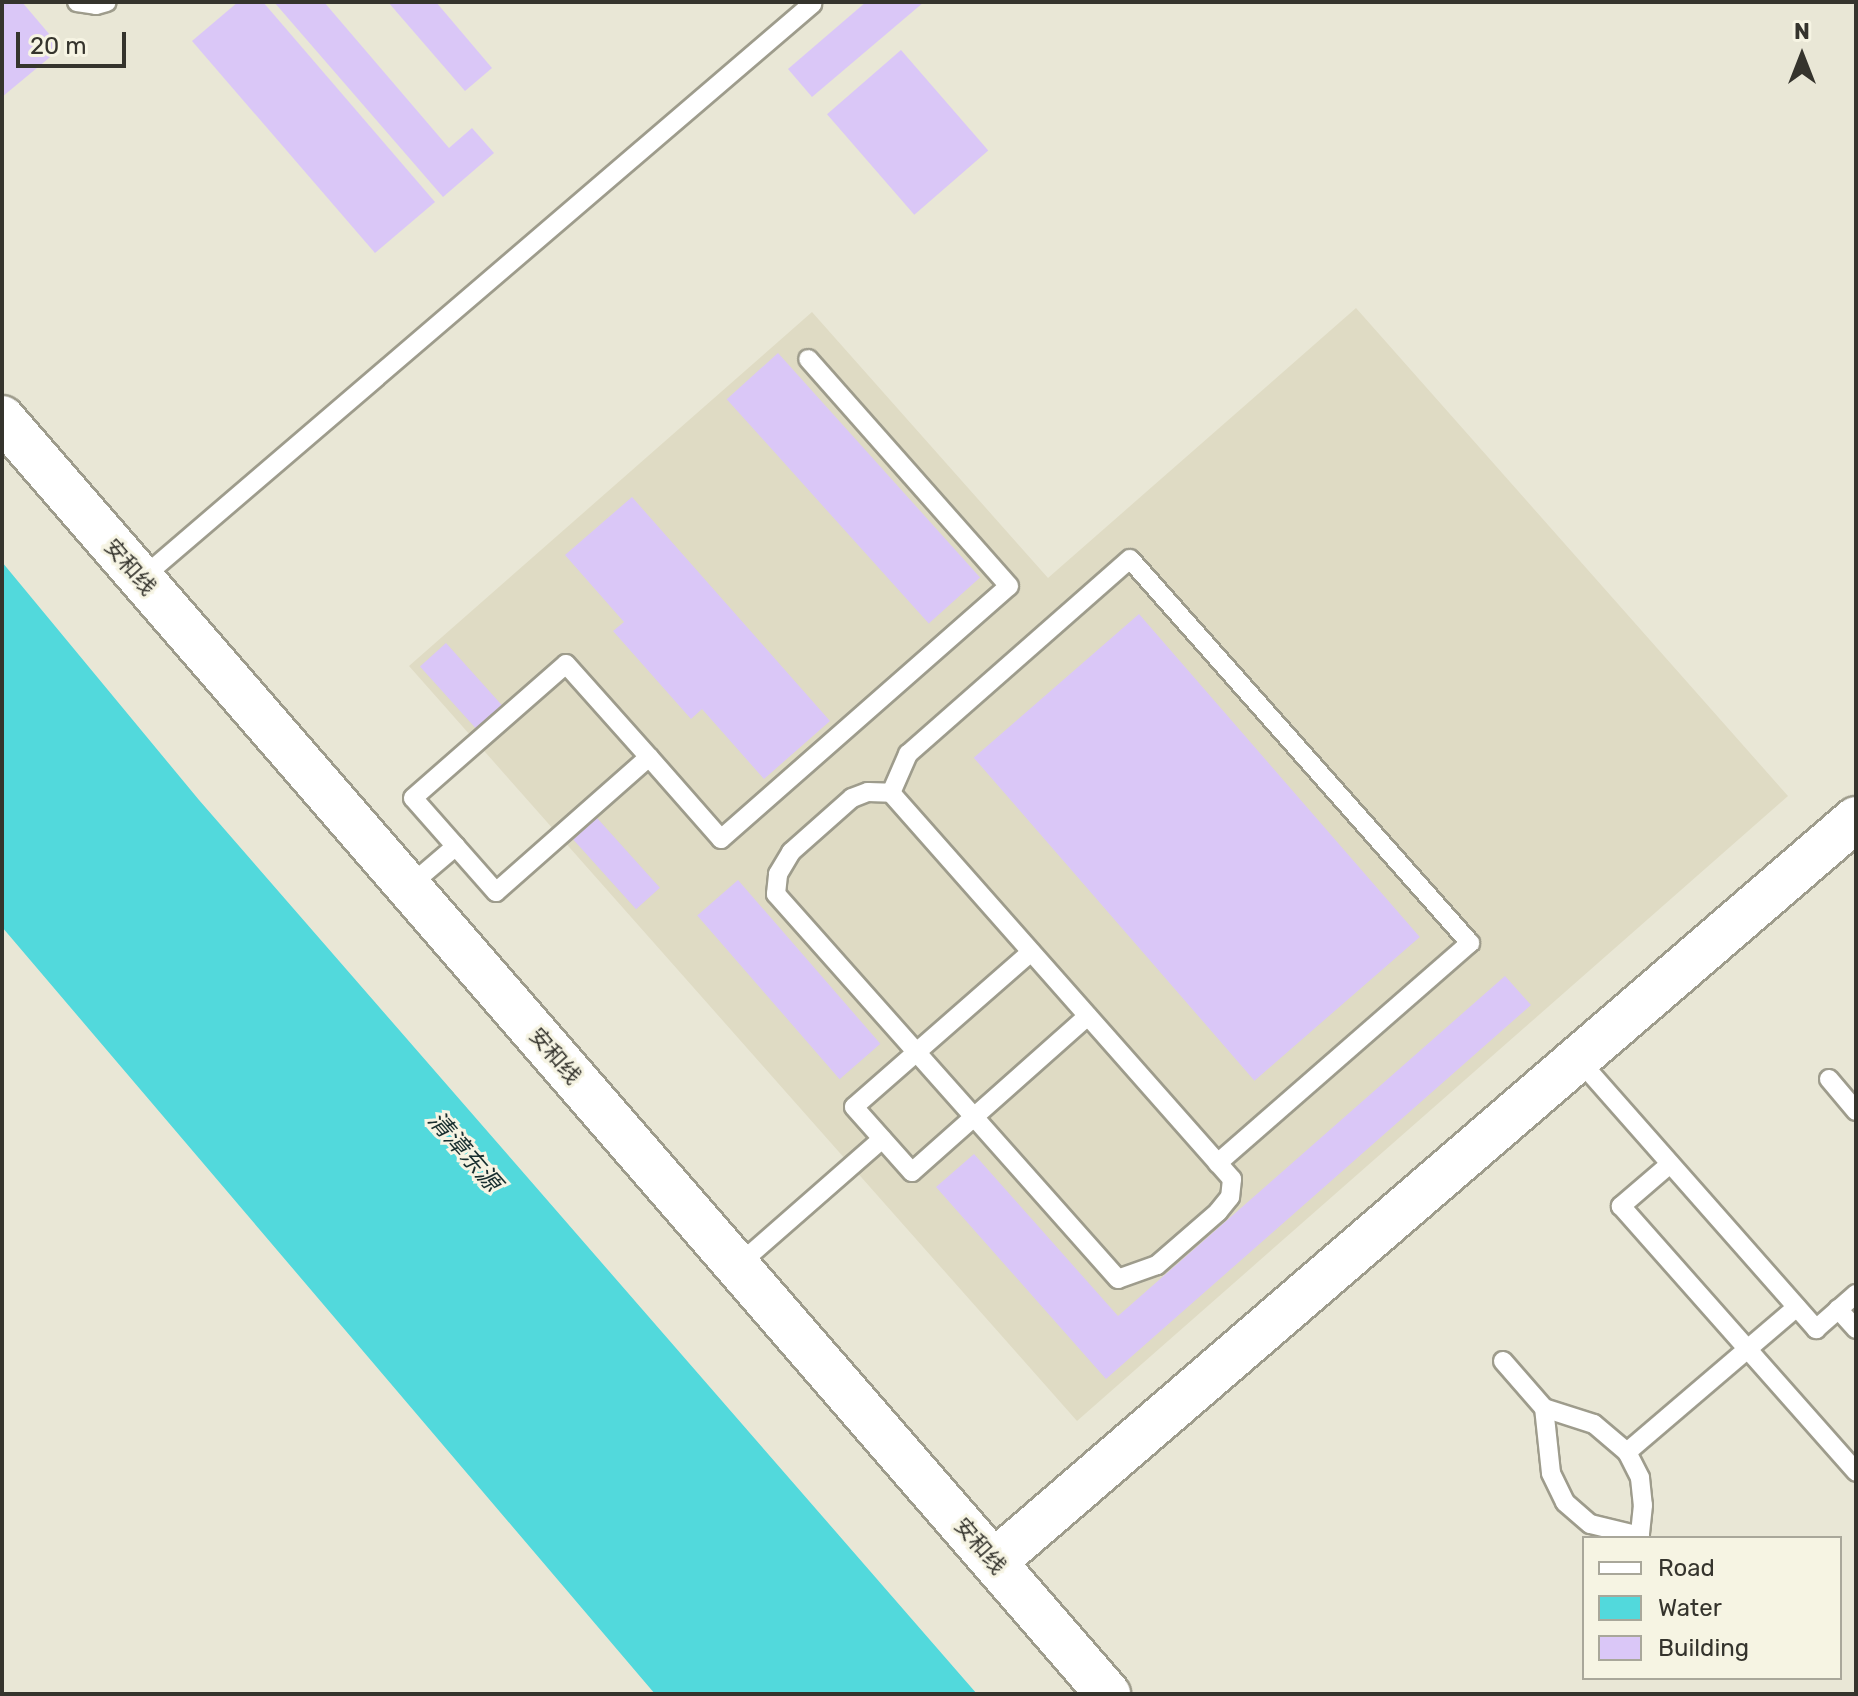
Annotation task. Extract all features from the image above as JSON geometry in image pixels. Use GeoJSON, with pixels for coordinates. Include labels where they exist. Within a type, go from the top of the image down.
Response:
{"type":"FeatureCollection","features":[{"type":"Feature","properties":{"kind":"main road","name":"安和线"},"geometry":{"type":"LineString","coordinates":[[2,418],[1108,1694]]}},
{"type":"Feature","properties":{"kind":"main road"},"geometry":{"type":"LineString","coordinates":[[994,1562],[1856,819]]}},
{"type":"Feature","properties":{"kind":"lane"},"geometry":{"type":"LineString","coordinates":[[77,2],[107,2]]}},
{"type":"Feature","properties":{"kind":"lane"},"geometry":{"type":"LineString","coordinates":[[141,579],[800,15],[812,4],[810,2]]}},
{"type":"Feature","properties":{"kind":"lane"},"geometry":{"type":"LineString","coordinates":[[649,757],[496,892],[413,798],[566,664],[649,757],[721,839],[1009,586],[808,359]]}},
{"type":"Feature","properties":{"kind":"lane"},"geometry":{"type":"LineString","coordinates":[[891,793],[908,754],[1130,559],[1470,943],[1218,1163]]}},
{"type":"Feature","properties":{"kind":"lane"},"geometry":{"type":"LineString","coordinates":[[868,792],[891,793],[1232,1179],[1230,1197],[1218,1212],[1157,1265],[1118,1279],[776,894],[778,874],[791,852],[852,798],[868,792]]}},
{"type":"Feature","properties":{"kind":"lane"},"geometry":{"type":"LineString","coordinates":[[408,887],[456,846]]}},
{"type":"Feature","properties":{"kind":"lane"},"geometry":{"type":"LineString","coordinates":[[1031,952],[854,1107],[882,1139],[912,1172],[1088,1016]]}},
{"type":"Feature","properties":{"kind":"lane"},"geometry":{"type":"LineString","coordinates":[[1579,1060],[1816,1329],[1856,1294]]}},
{"type":"Feature","properties":{"kind":"lane"},"geometry":{"type":"LineString","coordinates":[[1829,1079],[1856,1111]]}},
{"type":"Feature","properties":{"kind":"lane"},"geometry":{"type":"LineString","coordinates":[[737,1266],[882,1139]]}},
{"type":"Feature","properties":{"kind":"lane"},"geometry":{"type":"LineString","coordinates":[[1670,1164],[1621,1206],[1856,1472]]}},
{"type":"Feature","properties":{"kind":"lane"},"geometry":{"type":"LineString","coordinates":[[1627,1452],[1797,1307]]}},
{"type":"Feature","properties":{"kind":"lane"},"geometry":{"type":"LineString","coordinates":[[1838,1309],[1856,1329]]}},
{"type":"Feature","properties":{"kind":"lane"},"geometry":{"type":"LineString","coordinates":[[1503,1361],[1544,1408],[1594,1424],[1627,1452],[1640,1478],[1643,1505],[1640,1536],[1590,1524],[1565,1502],[1551,1473],[1544,1408]]}},
{"type":"Feature","properties":{"kind":"shaded area"},"geometry":{"type":"Polygon","coordinates":[[[1356,308],[1788,796],[1077,1421],[409,666],[812,312],[1048,578],[1356,308]]]}},
{"type":"Feature","properties":{"kind":"water","name":"清漳东源"},"geometry":{"type":"Polygon","coordinates":[[[2,562],[199,800],[977,1694],[655,1694],[2,927],[2,562]]]}},
{"type":"Feature","properties":{"kind":"building"},"geometry":{"type":"Polygon","coordinates":[[[2,2],[22,2],[61,48],[2,97],[2,2]]]}},
{"type":"Feature","properties":{"kind":"building"},"geometry":{"type":"Polygon","coordinates":[[[238,2],[263,2],[435,202],[375,253],[192,41],[238,2]]]}},
{"type":"Feature","properties":{"kind":"building"},"geometry":{"type":"Polygon","coordinates":[[[274,2],[324,2],[449,148],[472,128],[494,153],[443,197],[274,2]]]}},
{"type":"Feature","properties":{"kind":"building"},"geometry":{"type":"Polygon","coordinates":[[[388,2],[436,2],[492,68],[465,91],[388,2]]]}},
{"type":"Feature","properties":{"kind":"building"},"geometry":{"type":"Polygon","coordinates":[[[866,2],[924,2],[812,97],[788,69],[866,2]]]}},
{"type":"Feature","properties":{"kind":"building"},"geometry":{"type":"Polygon","coordinates":[[[901,50],[988,150],[914,215],[827,114],[901,50]]]}},
{"type":"Feature","properties":{"kind":"building"},"geometry":{"type":"Polygon","coordinates":[[[778,353],[980,577],[929,624],[727,399],[778,353]]]}},
{"type":"Feature","properties":{"kind":"building"},"geometry":{"type":"Polygon","coordinates":[[[632,497],[830,721],[764,779],[702,709],[691,719],[613,631],[624,622],[565,555],[632,497]]]}},
{"type":"Feature","properties":{"kind":"building"},"geometry":{"type":"Polygon","coordinates":[[[1139,614],[1420,937],[1255,1081],[974,758],[1139,614]]]}},
{"type":"Feature","properties":{"kind":"building"},"geometry":{"type":"Polygon","coordinates":[[[446,643],[507,711],[481,734],[420,666],[446,643]]]}},
{"type":"Feature","properties":{"kind":"building"},"geometry":{"type":"Polygon","coordinates":[[[597,818],[660,888],[636,909],[573,839],[597,818]]]}},
{"type":"Feature","properties":{"kind":"building"},"geometry":{"type":"Polygon","coordinates":[[[738,880],[880,1044],[840,1079],[697,915],[738,880]]]}},
{"type":"Feature","properties":{"kind":"building"},"geometry":{"type":"Polygon","coordinates":[[[1505,976],[1531,1005],[1106,1379],[936,1187],[974,1154],[1118,1316],[1505,976]]]}}]}
